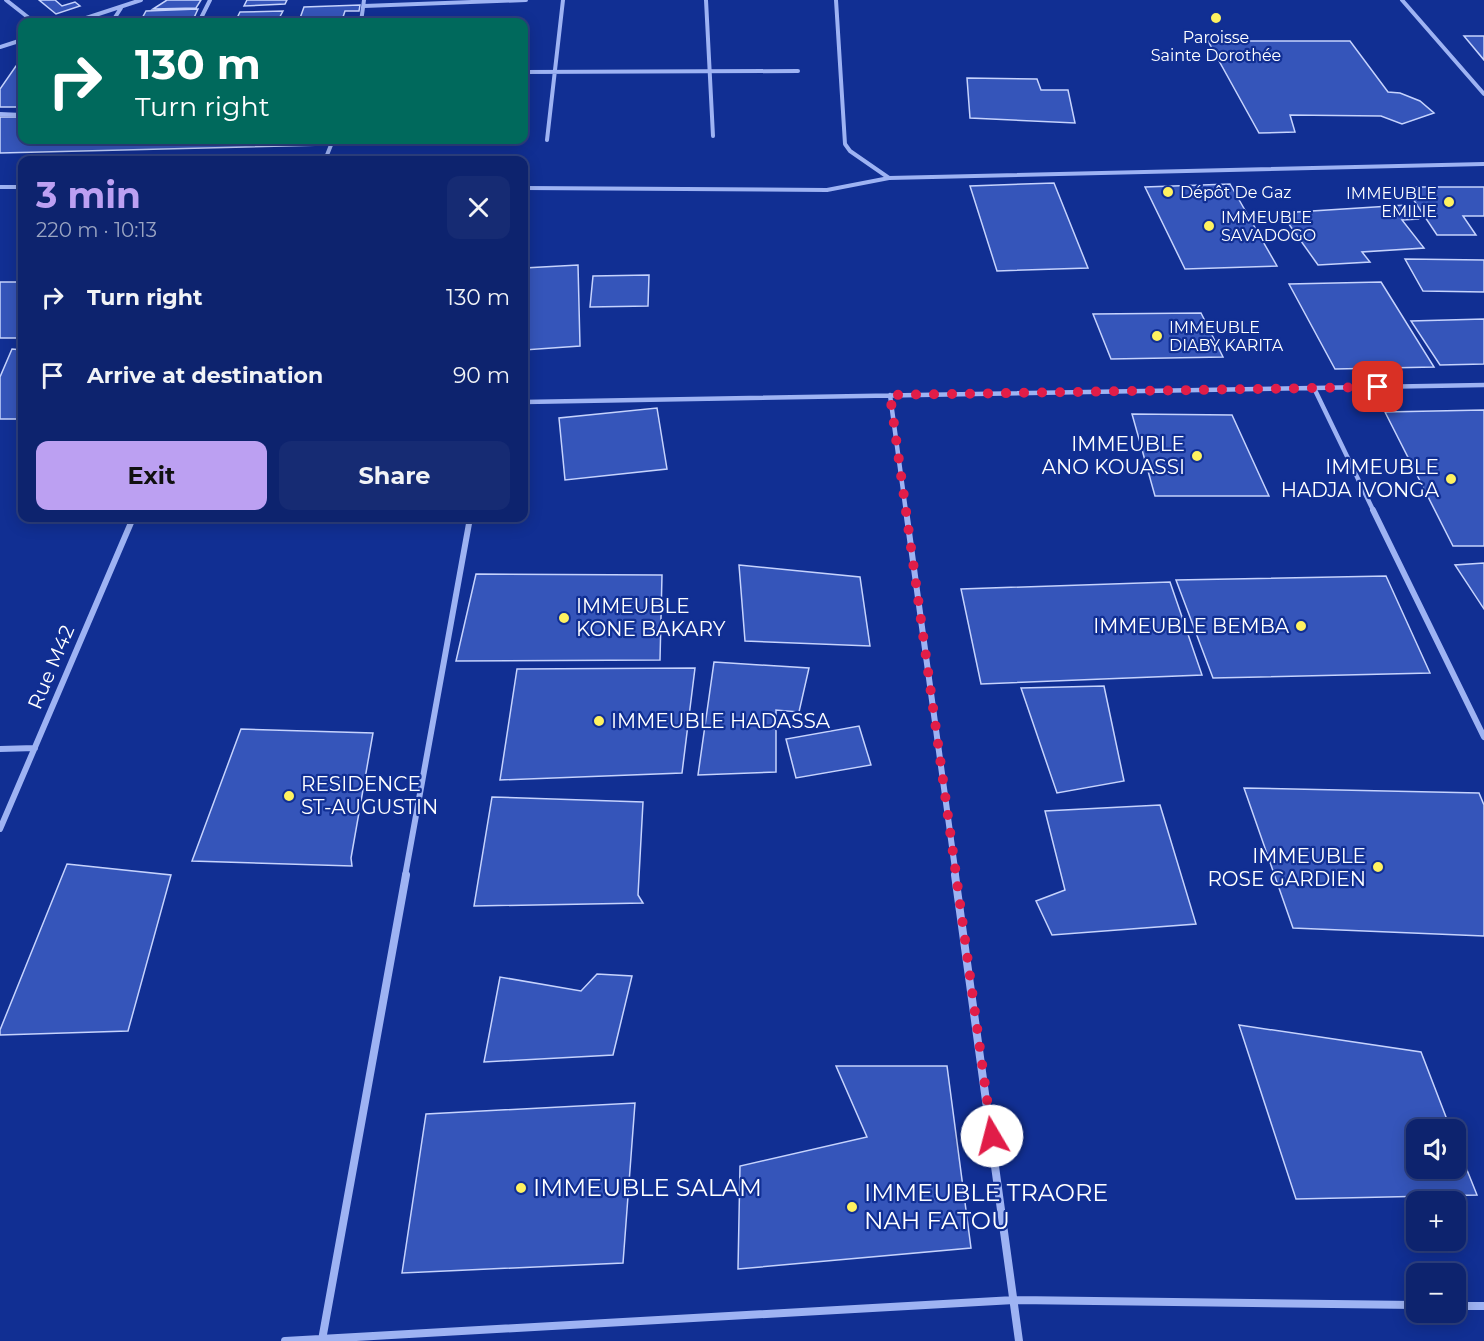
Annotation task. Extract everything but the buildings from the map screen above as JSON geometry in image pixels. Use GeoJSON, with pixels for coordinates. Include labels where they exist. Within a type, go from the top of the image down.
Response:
{"type":"FeatureCollection","features":[{"type":"Feature","properties":{"kind":"street"},"geometry":{"type":"LineString","coordinates":[[6,0],[29,18]]}},
{"type":"Feature","properties":{"kind":"street"},"geometry":{"type":"LineString","coordinates":[[87,18],[141,0]]}},
{"type":"Feature","properties":{"kind":"street"},"geometry":{"type":"LineString","coordinates":[[201,18],[210,0]]}},
{"type":"Feature","properties":{"kind":"street"},"geometry":{"type":"LineString","coordinates":[[362,18],[364,0]]}},
{"type":"Feature","properties":{"kind":"street"},"geometry":{"type":"LineString","coordinates":[[364,6],[526,0]]}},
{"type":"Feature","properties":{"kind":"street"},"geometry":{"type":"LineString","coordinates":[[547,140],[562,0]]}},
{"type":"Feature","properties":{"kind":"street"},"geometry":{"type":"LineString","coordinates":[[706,0],[714,136]]}},
{"type":"Feature","properties":{"kind":"street"},"geometry":{"type":"LineString","coordinates":[[836,0],[845,144],[850,151],[889,178]]}},
{"type":"Feature","properties":{"kind":"street"},"geometry":{"type":"LineString","coordinates":[[1402,0],[1484,94]]}},
{"type":"Feature","properties":{"kind":"street"},"geometry":{"type":"LineString","coordinates":[[115,18],[122,7]]}},
{"type":"Feature","properties":{"kind":"street"},"geometry":{"type":"LineString","coordinates":[[0,47],[18,41]]}},
{"type":"Feature","properties":{"kind":"street"},"geometry":{"type":"LineString","coordinates":[[528,72],[798,71]]}},
{"type":"Feature","properties":{"kind":"street"},"geometry":{"type":"LineString","coordinates":[[0,114],[18,115]]}},
{"type":"Feature","properties":{"kind":"street"},"geometry":{"type":"LineString","coordinates":[[528,188],[827,190],[889,178],[1484,164]]}},
{"type":"Feature","properties":{"kind":"street"},"geometry":{"type":"LineString","coordinates":[[0,187],[18,187]]}},
{"type":"Feature","properties":{"kind":"street"},"geometry":{"type":"LineString","coordinates":[[528,402],[1484,385]]}},
{"type":"Feature","properties":{"kind":"street"},"geometry":{"type":"LineString","coordinates":[[1314,388],[1484,737]]}},
{"type":"Feature","properties":{"kind":"street"},"geometry":{"type":"LineString","coordinates":[[890,395],[1019,1341]]}},
{"type":"Feature","properties":{"kind":"street","name":"Rue M42"},"geometry":{"type":"LineString","coordinates":[[0,829],[131,522]]}},
{"type":"Feature","properties":{"kind":"street"},"geometry":{"type":"LineString","coordinates":[[322,1340],[469,522]]}},
{"type":"Feature","properties":{"kind":"street"},"geometry":{"type":"LineString","coordinates":[[0,749],[35,748]]}},
{"type":"Feature","properties":{"kind":"street"},"geometry":{"type":"LineString","coordinates":[[285,1341],[1014,1300],[1406,1305]]}},
{"type":"Feature","properties":{"kind":"street"},"geometry":{"type":"LineString","coordinates":[[1466,1306],[1484,1306]]}},
{"type":"Feature","properties":{"kind":"place","name":"Paroisse Sainte Dorothée"},"geometry":{"type":"Point","coordinates":[1216,18]}},
{"type":"Feature","properties":{"kind":"place","name":"Dépôt De Gaz"},"geometry":{"type":"Point","coordinates":[1168,192]}},
{"type":"Feature","properties":{"kind":"place","name":"IMMEUBLE EMILIE"},"geometry":{"type":"Point","coordinates":[1449,202]}},
{"type":"Feature","properties":{"kind":"place","name":"IMMEUBLE SAVADOGO"},"geometry":{"type":"Point","coordinates":[1209,226]}},
{"type":"Feature","properties":{"kind":"place","name":"IMMEUBLE DIABY KARITA"},"geometry":{"type":"Point","coordinates":[1157,336]}},
{"type":"Feature","properties":{"kind":"place","name":"IMMEUBLE ANO KOUASSI"},"geometry":{"type":"Point","coordinates":[1197,456]}},
{"type":"Feature","properties":{"kind":"place","name":"IMMEUBLE HADJA IVONGA"},"geometry":{"type":"Point","coordinates":[1451,479]}},
{"type":"Feature","properties":{"kind":"place","name":"IMMEUBLE KONE BAKARY"},"geometry":{"type":"Point","coordinates":[564,618]}},
{"type":"Feature","properties":{"kind":"place","name":"IMMEUBLE BEMBA"},"geometry":{"type":"Point","coordinates":[1301,626]}},
{"type":"Feature","properties":{"kind":"place","name":"IMMEUBLE HADASSA"},"geometry":{"type":"Point","coordinates":[599,721]}},
{"type":"Feature","properties":{"kind":"place","name":"RESIDENCE ST-AUGUSTIN"},"geometry":{"type":"Point","coordinates":[289,796]}},
{"type":"Feature","properties":{"kind":"place","name":"IMMEUBLE ROSE GARDIEN"},"geometry":{"type":"Point","coordinates":[1378,867]}},
{"type":"Feature","properties":{"kind":"place","name":"IMMEUBLE SALAM"},"geometry":{"type":"Point","coordinates":[521,1188]}},
{"type":"Feature","properties":{"kind":"place","name":"IMMEUBLE TRAORE NAH FATOU"},"geometry":{"type":"Point","coordinates":[852,1207]}},
{"type":"Feature","properties":{"kind":"route"},"geometry":{"type":"LineString","coordinates":[[992,1136],[890,395],[1378,387]]}}]}
